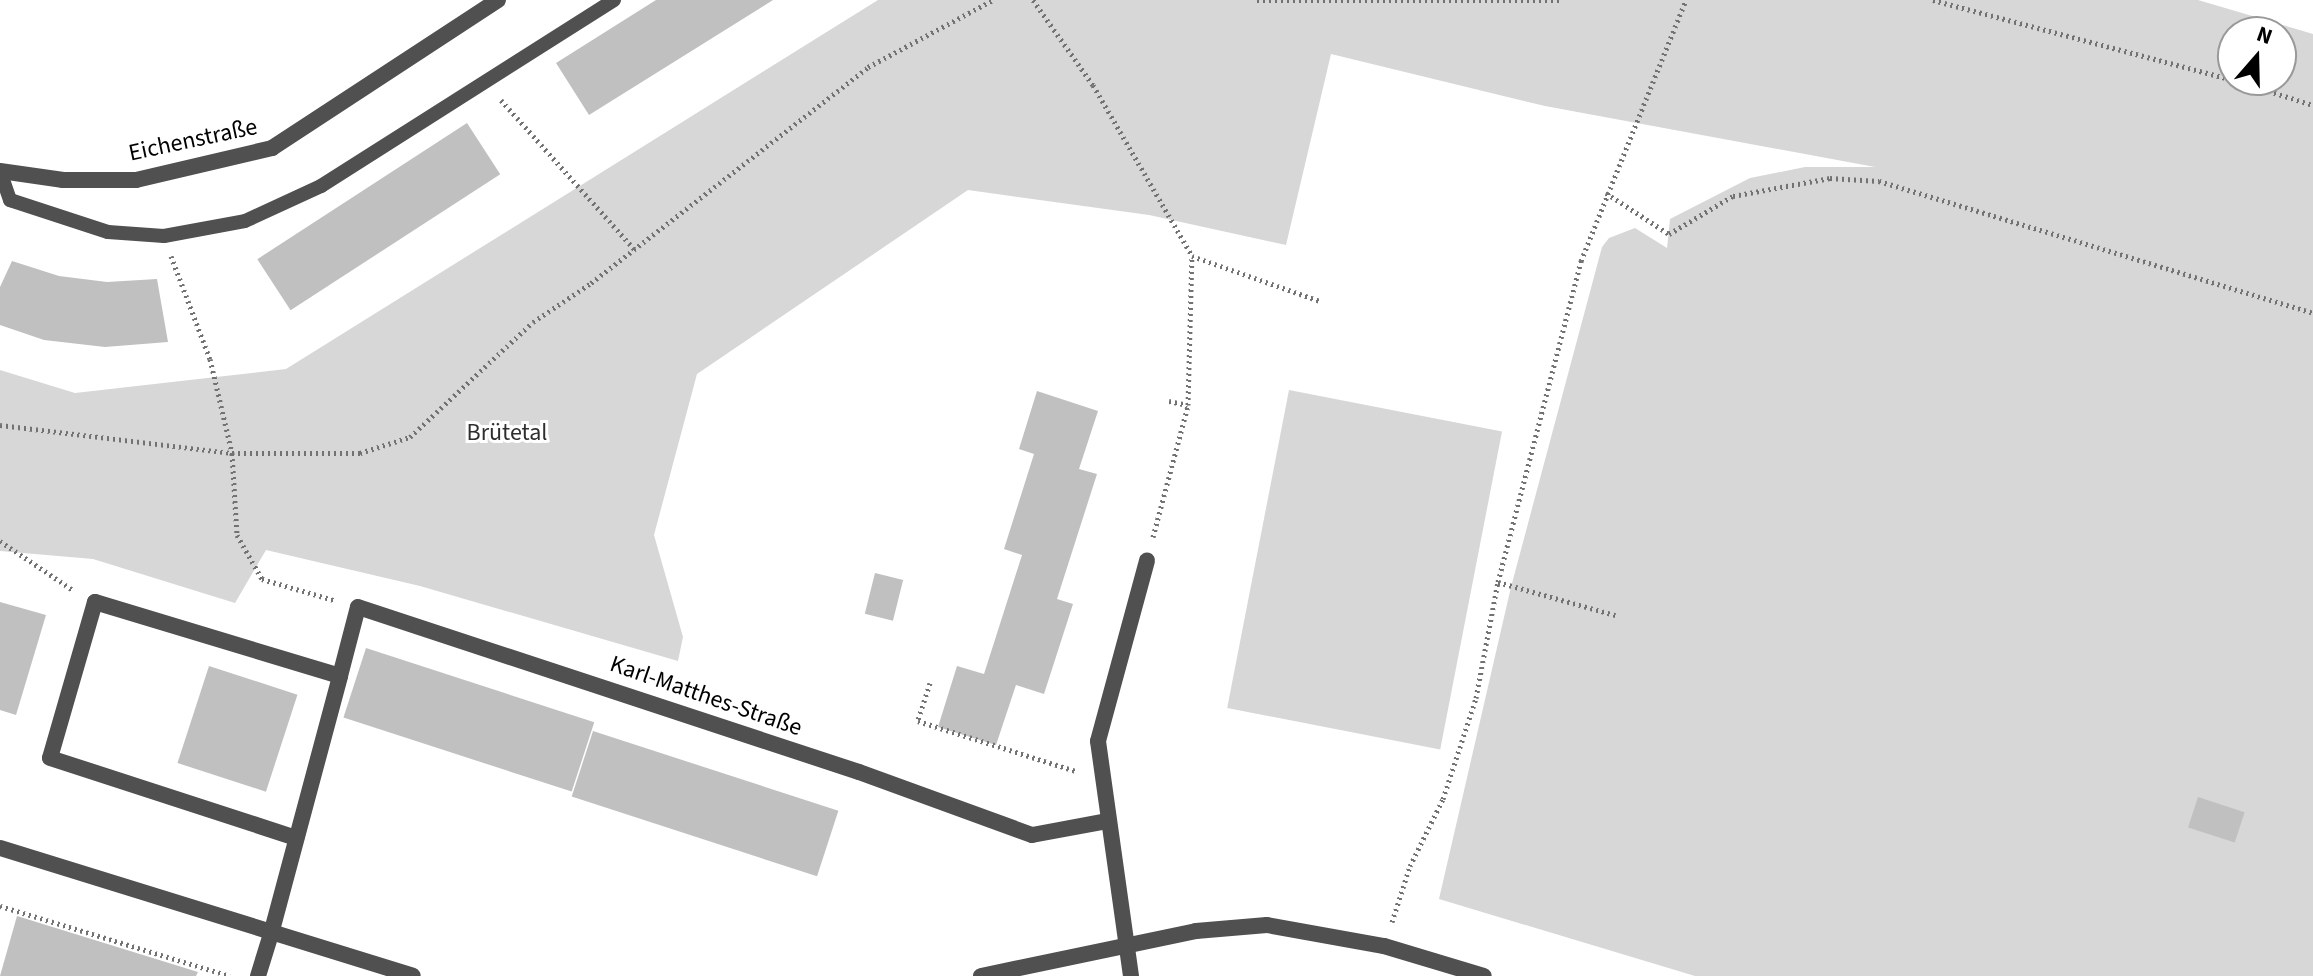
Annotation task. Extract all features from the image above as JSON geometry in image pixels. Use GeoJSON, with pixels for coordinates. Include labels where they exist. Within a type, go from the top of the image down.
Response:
{"type":"FeatureCollection","features":[{"type":"Feature","properties":{"kind":"street","name":"Eichenstraße"},"geometry":{"type":"LineString","coordinates":[[0,171],[63,180],[136,180],[272,148],[498,0]]}},
{"type":"Feature","properties":{"kind":"street"},"geometry":{"type":"LineString","coordinates":[[1131,976],[1098,741],[1147,561]]}},
{"type":"Feature","properties":{"kind":"street"},"geometry":{"type":"LineString","coordinates":[[296,838],[50,758],[95,602],[340,676]]}},
{"type":"Feature","properties":{"kind":"street"},"geometry":{"type":"LineString","coordinates":[[258,976],[358,607]]}},
{"type":"Feature","properties":{"kind":"street","name":"Karl-Matthes-Straße"},"geometry":{"type":"LineString","coordinates":[[358,607],[859,772],[1032,835],[1107,821]]}},
{"type":"Feature","properties":{"kind":"street"},"geometry":{"type":"LineString","coordinates":[[0,848],[413,976]]}},
{"type":"Feature","properties":{"kind":"street"},"geometry":{"type":"LineString","coordinates":[[981,976],[1126,945],[1267,925],[1384,946],[1484,976]]}},
{"type":"Feature","properties":{"kind":"lane"},"geometry":{"type":"LineString","coordinates":[[0,171],[10,200],[50,217],[108,232],[164,236],[245,221],[284,207],[614,0]]}},
{"type":"Feature","properties":{"kind":"path"},"geometry":{"type":"LineString","coordinates":[[0,425],[232,453],[360,453],[410,437],[533,322],[634,249],[868,67],[993,0]]}},
{"type":"Feature","properties":{"kind":"path"},"geometry":{"type":"LineString","coordinates":[[1033,0],[1093,85],[1192,256],[1188,405],[1147,561]]}},
{"type":"Feature","properties":{"kind":"path"},"geometry":{"type":"LineString","coordinates":[[1257,0],[1562,0]]}},
{"type":"Feature","properties":{"kind":"path"},"geometry":{"type":"LineString","coordinates":[[1384,946],[1410,866],[1443,799],[1476,698],[1498,582],[1550,364],[1606,193],[1656,83],[1686,0]]}},
{"type":"Feature","properties":{"kind":"path"},"geometry":{"type":"LineString","coordinates":[[1933,0],[2217,75]]}},
{"type":"Feature","properties":{"kind":"path"},"geometry":{"type":"LineString","coordinates":[[484,82],[634,249]]}},
{"type":"Feature","properties":{"kind":"path"},"geometry":{"type":"LineString","coordinates":[[2285,96],[2313,105]]}},
{"type":"Feature","properties":{"kind":"path"},"geometry":{"type":"LineString","coordinates":[[1606,193],[1669,234],[1733,196],[1830,178],[1879,181],[2313,313]]}},
{"type":"Feature","properties":{"kind":"path"},"geometry":{"type":"LineString","coordinates":[[164,236],[210,359],[232,453],[232,509],[237,535],[262,579],[358,607]]}},
{"type":"Feature","properties":{"kind":"path"},"geometry":{"type":"LineString","coordinates":[[1192,256],[1320,301]]}},
{"type":"Feature","properties":{"kind":"path"},"geometry":{"type":"LineString","coordinates":[[1169,401],[1188,405]]}},
{"type":"Feature","properties":{"kind":"path"},"geometry":{"type":"LineString","coordinates":[[0,541],[95,602]]}},
{"type":"Feature","properties":{"kind":"path"},"geometry":{"type":"LineString","coordinates":[[1498,582],[1615,615]]}},
{"type":"Feature","properties":{"kind":"path"},"geometry":{"type":"LineString","coordinates":[[930,683],[918,721],[1078,771],[1101,773]]}},
{"type":"Feature","properties":{"kind":"path"},"geometry":{"type":"LineString","coordinates":[[0,906],[230,976]]}},
{"type":"Feature","properties":{"kind":"green space","name":"Brütetal"},"geometry":{"type":"Polygon","coordinates":[[[878,0],[2198,0],[2252,16],[2217,16],[2217,96],[2297,96],[2297,29],[2313,34],[2313,976],[1695,976],[1439,899],[1511,587],[1602,247],[1609,238],[1635,228],[1667,248],[1670,219],[1750,178],[1805,167],[1875,167],[1545,106],[1331,54],[1286,245],[1149,215],[968,190],[697,374],[654,535],[683,637],[678,661],[420,586],[266,550],[235,603],[93,559],[0,551],[0,370],[75,393],[286,369],[878,0]]]}},
{"type":"Feature","properties":{"kind":"green space"},"geometry":{"type":"Polygon","coordinates":[[[1289,390],[1502,431],[1440,749],[1227,708],[1289,390]]]}},
{"type":"Feature","properties":{"kind":"building"},"geometry":{"type":"Polygon","coordinates":[[[656,0],[773,0],[589,115],[556,63],[656,0]]]}},
{"type":"Feature","properties":{"kind":"building"},"geometry":{"type":"Polygon","coordinates":[[[467,123],[500,174],[291,310],[257,259],[467,123]]]}},
{"type":"Feature","properties":{"kind":"building"},"geometry":{"type":"Polygon","coordinates":[[[12,261],[59,276],[107,282],[157,279],[168,342],[105,347],[44,340],[0,325],[0,287],[12,261]]]}},
{"type":"Feature","properties":{"kind":"building"},"geometry":{"type":"Polygon","coordinates":[[[1037,391],[1098,411],[1079,469],[1097,474],[1057,599],[1073,604],[1044,694],[1016,685],[996,745],[938,727],[957,666],[984,674],[1022,555],[1004,549],[1034,454],[1019,449],[1037,391]]]}},
{"type":"Feature","properties":{"kind":"building"},"geometry":{"type":"Polygon","coordinates":[[[875,573],[903,580],[893,621],[865,614],[875,573]]]}},
{"type":"Feature","properties":{"kind":"building"},"geometry":{"type":"Polygon","coordinates":[[[0,602],[46,615],[16,715],[0,710],[0,602]]]}},
{"type":"Feature","properties":{"kind":"building"},"geometry":{"type":"Polygon","coordinates":[[[366,648],[594,722],[572,792],[343,717],[366,648]]]}},
{"type":"Feature","properties":{"kind":"building"},"geometry":{"type":"Polygon","coordinates":[[[209,666],[297,695],[266,792],[177,763],[209,666]]]}},
{"type":"Feature","properties":{"kind":"building"},"geometry":{"type":"Polygon","coordinates":[[[593,731],[838,811],[817,876],[572,797],[593,731]]]}},
{"type":"Feature","properties":{"kind":"building"},"geometry":{"type":"Polygon","coordinates":[[[2198,797],[2245,812],[2235,843],[2188,827],[2198,797]]]}},
{"type":"Feature","properties":{"kind":"building"},"geometry":{"type":"Polygon","coordinates":[[[17,916],[198,972],[196,976],[0,976],[17,916]]]}}]}
